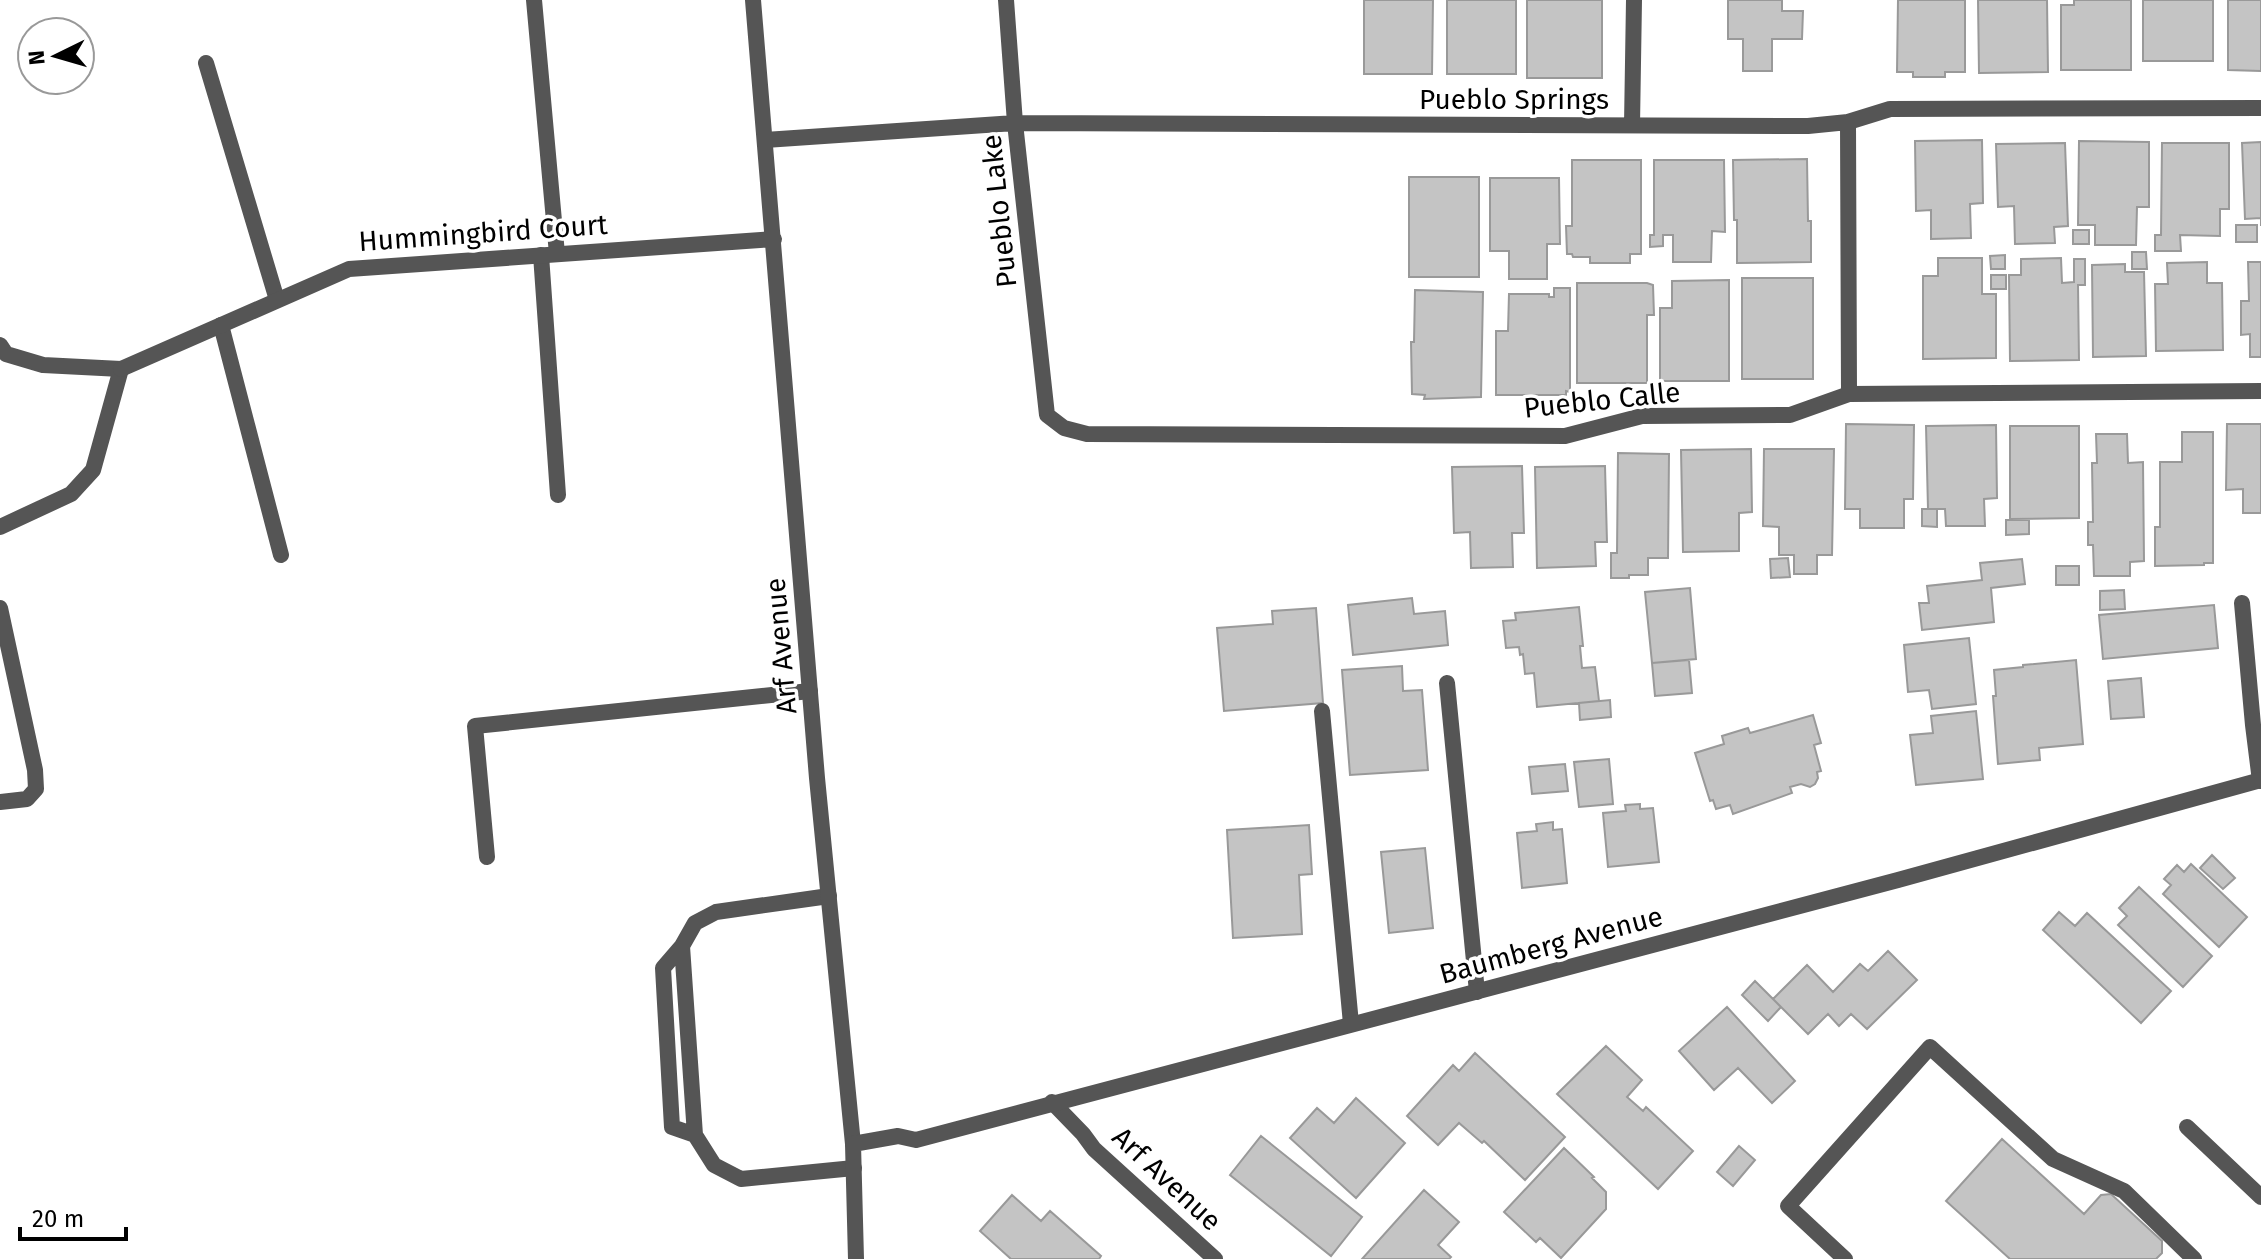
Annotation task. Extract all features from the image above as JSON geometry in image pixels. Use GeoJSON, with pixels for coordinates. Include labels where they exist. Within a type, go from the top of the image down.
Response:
{"type":"FeatureCollection","features":[{"type":"Feature","properties":{"kind":"street"},"geometry":{"type":"LineString","coordinates":[[534,0],[549,254],[558,495]]}},
{"type":"Feature","properties":{"kind":"street","name":"Arf Avenue"},"geometry":{"type":"LineString","coordinates":[[753,0],[810,691],[853,1144],[856,1259]]}},
{"type":"Feature","properties":{"kind":"street","name":"Pueblo Lake"},"geometry":{"type":"LineString","coordinates":[[1006,0],[1015,123],[1047,415]]}},
{"type":"Feature","properties":{"kind":"street"},"geometry":{"type":"LineString","coordinates":[[1632,125],[1634,0]]}},
{"type":"Feature","properties":{"kind":"street"},"geometry":{"type":"LineString","coordinates":[[206,63],[277,300]]}},
{"type":"Feature","properties":{"kind":"street","name":"Pueblo Springs"},"geometry":{"type":"LineString","coordinates":[[765,140],[1015,123],[1808,126],[1848,122],[1890,109],[2261,108]]}},
{"type":"Feature","properties":{"kind":"street"},"geometry":{"type":"LineString","coordinates":[[1848,122],[1849,394]]}},
{"type":"Feature","properties":{"kind":"street","name":"Hummingbird Court"},"geometry":{"type":"LineString","coordinates":[[121,369],[349,269],[774,239]]}},
{"type":"Feature","properties":{"kind":"street"},"geometry":{"type":"LineString","coordinates":[[221,325],[281,555]]}},
{"type":"Feature","properties":{"kind":"street"},"geometry":{"type":"LineString","coordinates":[[0,345],[6,354],[43,365],[121,369],[93,470],[71,494],[0,527]]}},
{"type":"Feature","properties":{"kind":"street","name":"Pueblo Calle"},"geometry":{"type":"LineString","coordinates":[[1047,415],[1064,428],[1087,434],[1565,436],[1642,416],[1790,415],[1849,394],[2261,391]]}},
{"type":"Feature","properties":{"kind":"street"},"geometry":{"type":"LineString","coordinates":[[2242,603],[2260,780]]}},
{"type":"Feature","properties":{"kind":"street"},"geometry":{"type":"LineString","coordinates":[[0,608],[35,770],[36,789],[27,799],[0,802]]}},
{"type":"Feature","properties":{"kind":"street"},"geometry":{"type":"LineString","coordinates":[[1447,683],[1477,992]]}},
{"type":"Feature","properties":{"kind":"street"},"geometry":{"type":"LineString","coordinates":[[487,857],[475,726],[810,691]]}},
{"type":"Feature","properties":{"kind":"street"},"geometry":{"type":"LineString","coordinates":[[1322,711],[1351,1024]]}},
{"type":"Feature","properties":{"kind":"street","name":"Baumberg Avenue"},"geometry":{"type":"LineString","coordinates":[[853,1144],[898,1136],[916,1140],[2260,780]]}},
{"type":"Feature","properties":{"kind":"street"},"geometry":{"type":"LineString","coordinates":[[829,896],[716,912],[695,923],[682,946],[695,1135],[714,1165],[741,1179],[854,1168]]}},
{"type":"Feature","properties":{"kind":"street"},"geometry":{"type":"LineString","coordinates":[[1845,1259],[1788,1206],[1930,1047],[2053,1159],[2124,1191],[2194,1259]]}},
{"type":"Feature","properties":{"kind":"street","name":"Arf Avenue"},"geometry":{"type":"LineString","coordinates":[[1052,1102],[1094,1149],[1215,1259]]}},
{"type":"Feature","properties":{"kind":"street"},"geometry":{"type":"LineString","coordinates":[[2187,1127],[2261,1197]]}},
{"type":"Feature","properties":{"kind":"building"},"geometry":{"type":"Polygon","coordinates":[[[1364,0],[1433,0],[1432,74],[1364,74],[1364,0]]]}},
{"type":"Feature","properties":{"kind":"building"},"geometry":{"type":"Polygon","coordinates":[[[1447,0],[1516,0],[1516,74],[1447,74],[1447,0]]]}},
{"type":"Feature","properties":{"kind":"building"},"geometry":{"type":"Polygon","coordinates":[[[1527,0],[1602,0],[1602,78],[1527,78],[1527,0]]]}},
{"type":"Feature","properties":{"kind":"building"},"geometry":{"type":"Polygon","coordinates":[[[1728,0],[1782,0],[1782,11],[1803,11],[1802,39],[1772,39],[1772,71],[1743,71],[1743,39],[1728,39],[1728,0]]]}},
{"type":"Feature","properties":{"kind":"building"},"geometry":{"type":"Polygon","coordinates":[[[1898,0],[1965,0],[1965,72],[1945,72],[1945,77],[1913,77],[1913,72],[1897,72],[1898,0]]]}},
{"type":"Feature","properties":{"kind":"building"},"geometry":{"type":"Polygon","coordinates":[[[1978,0],[2047,0],[2048,72],[1979,73],[1978,0]]]}},
{"type":"Feature","properties":{"kind":"building"},"geometry":{"type":"Polygon","coordinates":[[[2074,0],[2131,0],[2131,70],[2061,70],[2061,5],[2074,5],[2074,0]]]}},
{"type":"Feature","properties":{"kind":"building"},"geometry":{"type":"Polygon","coordinates":[[[2143,0],[2213,0],[2213,61],[2143,61],[2143,0]]]}},
{"type":"Feature","properties":{"kind":"building"},"geometry":{"type":"Polygon","coordinates":[[[2228,0],[2261,0],[2261,71],[2228,70],[2228,0]]]}},
{"type":"Feature","properties":{"kind":"building"},"geometry":{"type":"Polygon","coordinates":[[[1982,140],[1983,203],[1970,204],[1971,238],[1931,239],[1931,210],[1916,211],[1915,141],[1982,140]]]}},
{"type":"Feature","properties":{"kind":"building"},"geometry":{"type":"Polygon","coordinates":[[[2079,141],[2149,142],[2149,207],[2137,207],[2136,245],[2095,245],[2095,225],[2078,225],[2079,141]]]}},
{"type":"Feature","properties":{"kind":"building"},"geometry":{"type":"Polygon","coordinates":[[[2261,142],[2261,218],[2245,219],[2242,143],[2261,142]]]}},
{"type":"Feature","properties":{"kind":"building"},"geometry":{"type":"Polygon","coordinates":[[[2065,143],[2068,226],[2054,227],[2055,243],[2015,244],[2014,206],[1998,207],[1996,144],[2065,143]]]}},
{"type":"Feature","properties":{"kind":"building"},"geometry":{"type":"Polygon","coordinates":[[[2162,143],[2229,143],[2229,209],[2220,209],[2220,236],[2180,235],[2181,251],[2155,251],[2155,235],[2161,235],[2162,143]]]}},
{"type":"Feature","properties":{"kind":"building"},"geometry":{"type":"Polygon","coordinates":[[[1807,159],[1811,262],[1737,263],[1733,160],[1807,159]]]}},
{"type":"Feature","properties":{"kind":"building"},"geometry":{"type":"Polygon","coordinates":[[[1572,160],[1641,160],[1641,254],[1630,254],[1630,263],[1590,263],[1590,257],[1567,254],[1566,226],[1572,226],[1572,160]]]}},
{"type":"Feature","properties":{"kind":"building"},"geometry":{"type":"Polygon","coordinates":[[[1654,160],[1724,160],[1725,232],[1712,231],[1711,262],[1673,262],[1673,235],[1663,235],[1663,246],[1650,247],[1650,235],[1654,235],[1654,160]]]}},
{"type":"Feature","properties":{"kind":"building"},"geometry":{"type":"Polygon","coordinates":[[[1409,177],[1479,177],[1479,277],[1409,277],[1409,177]]]}},
{"type":"Feature","properties":{"kind":"building"},"geometry":{"type":"Polygon","coordinates":[[[1490,178],[1559,178],[1560,244],[1547,244],[1547,279],[1509,279],[1509,251],[1490,251],[1490,178]]]}},
{"type":"Feature","properties":{"kind":"building"},"geometry":{"type":"Polygon","coordinates":[[[2236,225],[2257,225],[2257,242],[2236,242],[2236,225]]]}},
{"type":"Feature","properties":{"kind":"building"},"geometry":{"type":"Polygon","coordinates":[[[2073,230],[2089,230],[2089,244],[2073,244],[2073,230]]]}},
{"type":"Feature","properties":{"kind":"building"},"geometry":{"type":"Polygon","coordinates":[[[2132,252],[2146,252],[2147,269],[2132,269],[2132,252]]]}},
{"type":"Feature","properties":{"kind":"building"},"geometry":{"type":"Polygon","coordinates":[[[2005,255],[2005,269],[1991,269],[1990,256],[2005,255]]]}},
{"type":"Feature","properties":{"kind":"building"},"geometry":{"type":"Polygon","coordinates":[[[1938,258],[1982,258],[1982,294],[1996,294],[1996,358],[1923,359],[1923,276],[1938,276],[1938,258]]]}},
{"type":"Feature","properties":{"kind":"building"},"geometry":{"type":"Polygon","coordinates":[[[2061,258],[2062,283],[2074,282],[2074,259],[2085,259],[2085,285],[2078,285],[2079,360],[2010,361],[2009,275],[2021,275],[2021,259],[2061,258]]]}},
{"type":"Feature","properties":{"kind":"building"},"geometry":{"type":"Polygon","coordinates":[[[2207,262],[2207,283],[2222,283],[2223,350],[2156,351],[2155,284],[2168,284],[2167,263],[2207,262]]]}},
{"type":"Feature","properties":{"kind":"building"},"geometry":{"type":"Polygon","coordinates":[[[2248,262],[2261,262],[2261,357],[2250,357],[2250,334],[2241,335],[2241,301],[2249,301],[2248,262]]]}},
{"type":"Feature","properties":{"kind":"building"},"geometry":{"type":"Polygon","coordinates":[[[2125,264],[2125,272],[2144,272],[2146,356],[2093,357],[2092,265],[2125,264]]]}},
{"type":"Feature","properties":{"kind":"building"},"geometry":{"type":"Polygon","coordinates":[[[1991,275],[2006,275],[2006,289],[1991,289],[1991,275]]]}},
{"type":"Feature","properties":{"kind":"building"},"geometry":{"type":"Polygon","coordinates":[[[1742,278],[1813,278],[1813,379],[1742,379],[1742,278]]]}},
{"type":"Feature","properties":{"kind":"building"},"geometry":{"type":"Polygon","coordinates":[[[1729,280],[1729,381],[1660,381],[1660,308],[1672,308],[1672,281],[1729,280]]]}},
{"type":"Feature","properties":{"kind":"building"},"geometry":{"type":"Polygon","coordinates":[[[1577,283],[1653,285],[1654,315],[1647,315],[1647,383],[1577,383],[1577,283]]]}},
{"type":"Feature","properties":{"kind":"building"},"geometry":{"type":"Polygon","coordinates":[[[1554,288],[1570,288],[1570,392],[1566,391],[1566,395],[1496,395],[1496,331],[1508,331],[1509,294],[1549,294],[1549,297],[1554,297],[1554,288]]]}},
{"type":"Feature","properties":{"kind":"building"},"geometry":{"type":"Polygon","coordinates":[[[1415,290],[1483,292],[1481,397],[1424,399],[1425,395],[1412,394],[1411,342],[1414,342],[1415,290]]]}},
{"type":"Feature","properties":{"kind":"building"},"geometry":{"type":"Polygon","coordinates":[[[1846,424],[1914,425],[1913,499],[1904,499],[1904,528],[1860,528],[1860,509],[1845,509],[1846,424]]]}},
{"type":"Feature","properties":{"kind":"building"},"geometry":{"type":"Polygon","coordinates":[[[2227,424],[2261,424],[2261,513],[2243,513],[2243,489],[2226,490],[2227,424]]]}},
{"type":"Feature","properties":{"kind":"building"},"geometry":{"type":"Polygon","coordinates":[[[1996,425],[1997,498],[1984,499],[1985,526],[1946,526],[1945,509],[1928,509],[1926,426],[1996,425]]]}},
{"type":"Feature","properties":{"kind":"building"},"geometry":{"type":"Polygon","coordinates":[[[2010,426],[2079,426],[2079,518],[2010,519],[2010,426]]]}},
{"type":"Feature","properties":{"kind":"building"},"geometry":{"type":"Polygon","coordinates":[[[2182,432],[2213,432],[2213,563],[2155,566],[2155,527],[2160,527],[2160,462],[2182,462],[2182,432]]]}},
{"type":"Feature","properties":{"kind":"building"},"geometry":{"type":"Polygon","coordinates":[[[2096,434],[2127,434],[2128,463],[2143,462],[2144,561],[2130,562],[2130,576],[2094,576],[2093,545],[2088,545],[2088,522],[2093,522],[2092,463],[2097,463],[2096,434]]]}},
{"type":"Feature","properties":{"kind":"building"},"geometry":{"type":"Polygon","coordinates":[[[1751,449],[1752,512],[1739,513],[1739,551],[1683,552],[1681,450],[1751,449]]]}},
{"type":"Feature","properties":{"kind":"building"},"geometry":{"type":"Polygon","coordinates":[[[1764,449],[1834,449],[1832,555],[1817,555],[1817,574],[1794,574],[1794,555],[1779,555],[1779,527],[1763,526],[1764,449]]]}},
{"type":"Feature","properties":{"kind":"building"},"geometry":{"type":"Polygon","coordinates":[[[1618,453],[1669,454],[1668,558],[1648,558],[1648,575],[1611,578],[1611,553],[1617,553],[1618,453]]]}},
{"type":"Feature","properties":{"kind":"building"},"geometry":{"type":"Polygon","coordinates":[[[1522,466],[1524,533],[1512,533],[1513,567],[1471,568],[1470,532],[1454,533],[1452,467],[1522,466]]]}},
{"type":"Feature","properties":{"kind":"building"},"geometry":{"type":"Polygon","coordinates":[[[1605,466],[1607,542],[1595,542],[1596,566],[1537,568],[1535,467],[1605,466]]]}},
{"type":"Feature","properties":{"kind":"building"},"geometry":{"type":"Polygon","coordinates":[[[1922,509],[1937,509],[1937,527],[1922,526],[1922,509]]]}},
{"type":"Feature","properties":{"kind":"building"},"geometry":{"type":"Polygon","coordinates":[[[2006,520],[2029,520],[2029,534],[2006,535],[2006,520]]]}},
{"type":"Feature","properties":{"kind":"building"},"geometry":{"type":"Polygon","coordinates":[[[1788,558],[1790,577],[1771,578],[1770,559],[1788,558]]]}},
{"type":"Feature","properties":{"kind":"building"},"geometry":{"type":"Polygon","coordinates":[[[2022,559],[2025,584],[1991,588],[1994,622],[1922,630],[1919,603],[1929,603],[1927,586],[1982,580],[1980,563],[2022,559]]]}},
{"type":"Feature","properties":{"kind":"building"},"geometry":{"type":"Polygon","coordinates":[[[2056,566],[2079,566],[2079,585],[2056,585],[2056,566]]]}},
{"type":"Feature","properties":{"kind":"building"},"geometry":{"type":"Polygon","coordinates":[[[1690,588],[1696,659],[1652,663],[1645,592],[1690,588]]]}},
{"type":"Feature","properties":{"kind":"building"},"geometry":{"type":"Polygon","coordinates":[[[2124,590],[2125,609],[2100,610],[2100,591],[2124,590]]]}},
{"type":"Feature","properties":{"kind":"building"},"geometry":{"type":"Polygon","coordinates":[[[1412,598],[1414,614],[1445,611],[1448,645],[1353,655],[1348,605],[1412,598]]]}},
{"type":"Feature","properties":{"kind":"building"},"geometry":{"type":"Polygon","coordinates":[[[2214,605],[2218,648],[2103,659],[2099,615],[2214,605]]]}},
{"type":"Feature","properties":{"kind":"building"},"geometry":{"type":"Polygon","coordinates":[[[1579,607],[1582,668],[1595,667],[1599,701],[1537,707],[1534,673],[1525,674],[1519,647],[1506,648],[1503,621],[1516,620],[1515,613],[1579,607]]]}},
{"type":"Feature","properties":{"kind":"building"},"geometry":{"type":"Polygon","coordinates":[[[1316,608],[1323,703],[1224,711],[1217,628],[1273,624],[1272,611],[1316,608]]]}},
{"type":"Feature","properties":{"kind":"building"},"geometry":{"type":"Polygon","coordinates":[[[1969,638],[1976,704],[1932,709],[1929,690],[1908,692],[1904,645],[1969,638]]]}},
{"type":"Feature","properties":{"kind":"building"},"geometry":{"type":"Polygon","coordinates":[[[1689,660],[1692,693],[1655,696],[1652,663],[1689,660]]]}},
{"type":"Feature","properties":{"kind":"building"},"geometry":{"type":"Polygon","coordinates":[[[2076,660],[2083,744],[2039,748],[2040,760],[1998,764],[1994,670],[2076,660]]]}},
{"type":"Feature","properties":{"kind":"building"},"geometry":{"type":"Polygon","coordinates":[[[1402,666],[1403,691],[1422,690],[1428,770],[1350,775],[1342,670],[1402,666]]]}},
{"type":"Feature","properties":{"kind":"building"},"geometry":{"type":"Polygon","coordinates":[[[2141,678],[2144,717],[2111,719],[2108,681],[2141,678]]]}},
{"type":"Feature","properties":{"kind":"building"},"geometry":{"type":"Polygon","coordinates":[[[1610,700],[1611,717],[1580,720],[1579,703],[1610,700]]]}},
{"type":"Feature","properties":{"kind":"building"},"geometry":{"type":"Polygon","coordinates":[[[1976,711],[1983,779],[1916,785],[1910,735],[1933,733],[1931,716],[1976,711]]]}},
{"type":"Feature","properties":{"kind":"building"},"geometry":{"type":"Polygon","coordinates":[[[1813,715],[1821,743],[1814,745],[1821,771],[1817,772],[1815,784],[1790,787],[1792,793],[1733,814],[1730,805],[1716,809],[1713,800],[1710,801],[1695,753],[1724,744],[1722,736],[1748,728],[1750,733],[1813,715]]]}},
{"type":"Feature","properties":{"kind":"building"},"geometry":{"type":"Polygon","coordinates":[[[1609,759],[1613,804],[1579,807],[1574,762],[1609,759]]]}},
{"type":"Feature","properties":{"kind":"building"},"geometry":{"type":"Polygon","coordinates":[[[1565,764],[1568,791],[1532,794],[1529,767],[1565,764]]]}},
{"type":"Feature","properties":{"kind":"building"},"geometry":{"type":"Polygon","coordinates":[[[1640,804],[1640,809],[1653,808],[1659,862],[1608,867],[1603,813],[1626,811],[1625,805],[1640,804]]]}},
{"type":"Feature","properties":{"kind":"building"},"geometry":{"type":"Polygon","coordinates":[[[1553,822],[1553,830],[1562,829],[1567,883],[1522,888],[1517,833],[1537,831],[1536,824],[1553,822]]]}},
{"type":"Feature","properties":{"kind":"building"},"geometry":{"type":"Polygon","coordinates":[[[1309,825],[1312,874],[1299,875],[1302,934],[1233,938],[1227,830],[1309,825]]]}},
{"type":"Feature","properties":{"kind":"building"},"geometry":{"type":"Polygon","coordinates":[[[1425,848],[1433,928],[1389,933],[1381,852],[1425,848]]]}},
{"type":"Feature","properties":{"kind":"building"},"geometry":{"type":"Polygon","coordinates":[[[2212,855],[2235,878],[2223,889],[2200,868],[2212,855]]]}},
{"type":"Feature","properties":{"kind":"building"},"geometry":{"type":"Polygon","coordinates":[[[2191,864],[2247,917],[2219,947],[2163,894],[2171,885],[2164,879],[2177,865],[2184,872],[2191,864]]]}},
{"type":"Feature","properties":{"kind":"building"},"geometry":{"type":"Polygon","coordinates":[[[2139,887],[2212,956],[2183,987],[2118,925],[2127,916],[2119,908],[2139,887]]]}},
{"type":"Feature","properties":{"kind":"building"},"geometry":{"type":"Polygon","coordinates":[[[2059,912],[2075,926],[2087,913],[2171,991],[2141,1023],[2043,930],[2059,912]]]}},
{"type":"Feature","properties":{"kind":"building"},"geometry":{"type":"Polygon","coordinates":[[[1888,951],[1917,980],[1867,1029],[1851,1014],[1839,1026],[1828,1014],[1808,1034],[1773,999],[1807,965],[1833,992],[1860,964],[1868,971],[1888,951]]]}},
{"type":"Feature","properties":{"kind":"building"},"geometry":{"type":"Polygon","coordinates":[[[1755,981],[1781,1007],[1768,1021],[1742,995],[1755,981]]]}},
{"type":"Feature","properties":{"kind":"building"},"geometry":{"type":"Polygon","coordinates":[[[1727,1007],[1795,1081],[1772,1103],[1738,1068],[1714,1090],[1679,1051],[1727,1007]]]}},
{"type":"Feature","properties":{"kind":"building"},"geometry":{"type":"Polygon","coordinates":[[[1606,1046],[1642,1080],[1627,1097],[1643,1111],[1646,1107],[1693,1151],[1658,1189],[1557,1094],[1606,1046]]]}},
{"type":"Feature","properties":{"kind":"building"},"geometry":{"type":"Polygon","coordinates":[[[1475,1053],[1565,1137],[1525,1180],[1484,1141],[1482,1143],[1459,1123],[1438,1145],[1407,1116],[1453,1065],[1459,1071],[1475,1053]]]}},
{"type":"Feature","properties":{"kind":"building"},"geometry":{"type":"Polygon","coordinates":[[[1356,1098],[1405,1143],[1356,1198],[1290,1138],[1317,1108],[1334,1123],[1356,1098]]]}},
{"type":"Feature","properties":{"kind":"building"},"geometry":{"type":"Polygon","coordinates":[[[1261,1136],[1362,1217],[1331,1256],[1230,1175],[1261,1136]]]}},
{"type":"Feature","properties":{"kind":"building"},"geometry":{"type":"Polygon","coordinates":[[[2002,1139],[2084,1214],[2101,1195],[2111,1194],[2162,1241],[2162,1253],[2156,1259],[2010,1259],[1946,1201],[2002,1139]]]}},
{"type":"Feature","properties":{"kind":"building"},"geometry":{"type":"Polygon","coordinates":[[[1739,1146],[1755,1160],[1733,1186],[1717,1172],[1739,1146]]]}},
{"type":"Feature","properties":{"kind":"building"},"geometry":{"type":"Polygon","coordinates":[[[1564,1148],[1606,1192],[1606,1209],[1561,1258],[1540,1238],[1536,1242],[1504,1212],[1564,1148]]]}},
{"type":"Feature","properties":{"kind":"building"},"geometry":{"type":"Polygon","coordinates":[[[1424,1190],[1459,1222],[1438,1245],[1451,1257],[1362,1259],[1424,1190]]]}},
{"type":"Feature","properties":{"kind":"building"},"geometry":{"type":"Polygon","coordinates":[[[1012,1195],[1041,1221],[1050,1211],[1101,1256],[1099,1259],[1011,1259],[980,1231],[1012,1195]]]}}]}
